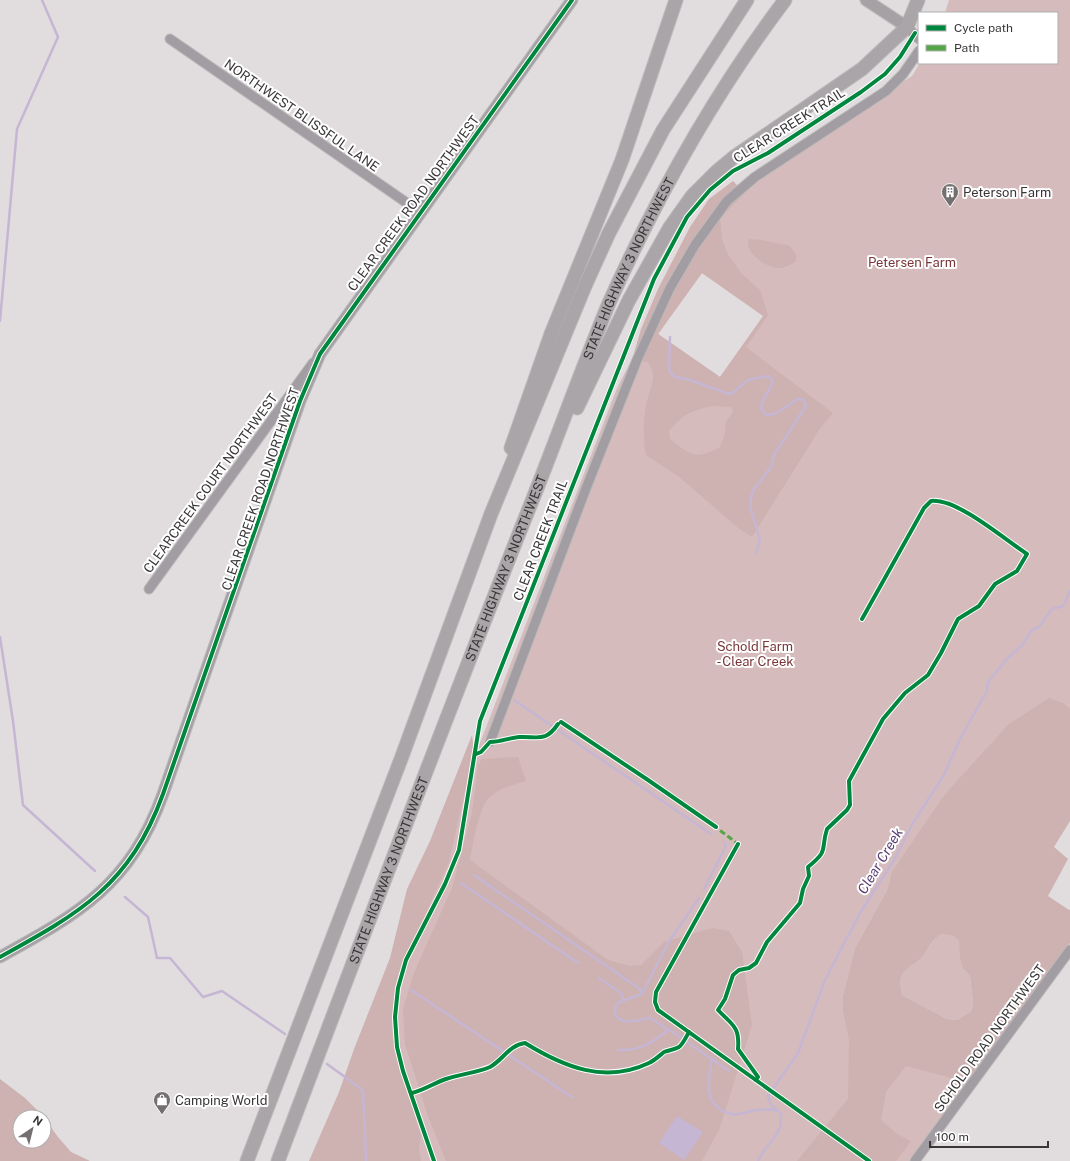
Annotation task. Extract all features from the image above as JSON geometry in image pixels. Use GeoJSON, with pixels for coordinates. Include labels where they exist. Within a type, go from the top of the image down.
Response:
{"type":"FeatureCollection","features":[{"type":"Feature","properties":{"kind":"highway"},"geometry":{"type":"LineString","coordinates":[[491,514],[529,393],[551,334],[622,160],[676,0]]}},
{"type":"Feature","properties":{"kind":"highway"},"geometry":{"type":"LineString","coordinates":[[247,1161],[401,759],[491,514],[562,342],[609,233],[663,130],[747,0]]}},
{"type":"Feature","properties":{"kind":"highway","name":"STATE HIGHWAY 3 NORTHWEST"},"geometry":{"type":"LineString","coordinates":[[278,1161],[406,823],[609,305],[649,217],[698,128],[753,44],[785,0]]}},
{"type":"Feature","properties":{"kind":"highway"},"geometry":{"type":"LineString","coordinates":[[539,485],[629,300],[670,227],[684,206],[725,164],[862,69],[908,27],[918,0]]}},
{"type":"Feature","properties":{"kind":"main road","name":"CLEAR CREEK ROAD NORTHWEST"},"geometry":{"type":"LineString","coordinates":[[0,957],[56,926],[95,898],[122,870],[144,837],[163,794],[300,401],[320,354],[572,0]]}},
{"type":"Feature","properties":{"kind":"main road"},"geometry":{"type":"LineString","coordinates":[[866,0],[908,27]]}},
{"type":"Feature","properties":{"kind":"street"},"geometry":{"type":"LineString","coordinates":[[908,27],[918,38]]}},
{"type":"Feature","properties":{"kind":"street","name":"NORTHWEST BLISSFUL LANE"},"geometry":{"type":"LineString","coordinates":[[170,39],[420,212]]}},
{"type":"Feature","properties":{"kind":"street"},"geometry":{"type":"LineString","coordinates":[[490,742],[585,491],[637,360],[670,288],[694,245],[727,201],[755,177],[886,92],[903,74],[918,52]]}},
{"type":"Feature","properties":{"kind":"street","name":"CLEARCREEK COURT NORTHWEST"},"geometry":{"type":"LineString","coordinates":[[149,588],[320,354]]}},
{"type":"Feature","properties":{"kind":"street","name":"SCHOLD ROAD NORTHWEST"},"geometry":{"type":"LineString","coordinates":[[915,1161],[1070,950]]}},
{"type":"Feature","properties":{"kind":"green space","name":"Schold Farm - Clear Creek"},"geometry":{"type":"Polygon","coordinates":[[[949,0],[1070,0],[1070,718],[1045,701],[989,748],[944,795],[890,879],[887,890],[855,948],[843,995],[843,998],[971,1087],[915,1161],[310,1161],[331,1129],[617,388],[665,294],[720,207],[850,114],[912,76],[919,64],[1058,64],[1058,12],[945,12],[949,0]],[[702,273],[658,334],[720,377],[764,316],[702,273]]]}},
{"type":"Feature","properties":{"kind":"green space"},"geometry":{"type":"Polygon","coordinates":[[[942,934],[953,936],[959,941],[963,969],[970,976],[973,1004],[971,1013],[957,1020],[947,1019],[902,995],[901,979],[903,974],[924,955],[933,941],[942,934]]]}},
{"type":"Feature","properties":{"kind":"shaded area"},"geometry":{"type":"Polygon","coordinates":[[[733,181],[745,193],[720,218],[722,239],[727,253],[742,274],[760,290],[768,315],[746,347],[833,413],[821,427],[752,537],[737,527],[678,476],[646,455],[644,418],[653,374],[648,362],[640,361],[629,370],[641,329],[658,289],[690,227],[709,199],[733,181]],[[702,273],[658,334],[720,377],[763,316],[702,273]],[[715,406],[701,408],[689,413],[669,431],[670,439],[683,449],[699,455],[705,454],[720,447],[725,433],[726,422],[733,412],[731,407],[715,406]]]}},
{"type":"Feature","properties":{"kind":"shaded area"},"geometry":{"type":"Polygon","coordinates":[[[749,239],[790,246],[796,255],[796,261],[781,268],[768,265],[757,258],[749,249],[749,239]]]}},
{"type":"Feature","properties":{"kind":"shaded area"},"geometry":{"type":"Polygon","coordinates":[[[1049,698],[1063,703],[1070,709],[1070,821],[1054,847],[1068,859],[1048,896],[1069,910],[1070,909],[1070,943],[970,1083],[906,1066],[886,1092],[881,1120],[897,1134],[911,1141],[896,1161],[797,1161],[848,1099],[849,1040],[843,1010],[843,995],[855,948],[887,890],[892,872],[944,795],[1009,724],[1049,698]],[[942,934],[935,939],[924,955],[903,974],[901,986],[902,995],[947,1019],[957,1020],[971,1012],[973,1004],[970,976],[963,969],[960,958],[959,941],[953,936],[942,934]]]}},
{"type":"Feature","properties":{"kind":"shaded area"},"geometry":{"type":"Polygon","coordinates":[[[472,735],[474,751],[449,862],[403,963],[393,1005],[392,1030],[400,1069],[421,1136],[419,1149],[421,1161],[309,1161],[339,1092],[354,1049],[390,958],[407,889],[430,841],[472,735]]]}},
{"type":"Feature","properties":{"kind":"shaded area"},"geometry":{"type":"Polygon","coordinates":[[[518,757],[526,781],[499,790],[487,800],[481,812],[470,860],[608,960],[630,966],[641,965],[664,942],[712,928],[729,931],[742,952],[752,1025],[719,1130],[702,1161],[446,1161],[428,1116],[405,1044],[403,1009],[414,973],[452,888],[472,813],[478,765],[482,759],[518,757]]]}},
{"type":"Feature","properties":{"kind":"shaded area"},"geometry":{"type":"Polygon","coordinates":[[[0,1079],[25,1098],[36,1109],[12,1109],[12,1149],[52,1149],[52,1129],[71,1152],[90,1161],[0,1161],[0,1079]]]}},
{"type":"Feature","properties":{"kind":"shaded area"},"geometry":{"type":"Polygon","coordinates":[[[677,1116],[703,1132],[684,1160],[659,1143],[677,1116]]]}},
{"type":"Feature","properties":{"kind":"waterway"},"geometry":{"type":"LineString","coordinates":[[0,321],[17,129],[58,37],[42,0]]}},
{"type":"Feature","properties":{"kind":"waterway"},"geometry":{"type":"LineString","coordinates":[[670,337],[669,365],[670,372],[675,377],[690,380],[729,394],[734,392],[748,380],[768,376],[773,381],[761,408],[765,415],[775,414],[798,399],[804,400],[806,406],[774,455],[771,467],[752,492],[750,507],[760,540],[756,554]]}},
{"type":"Feature","properties":{"kind":"waterway","name":"Clear Creek"},"geometry":{"type":"LineString","coordinates":[[758,1161],[760,1156],[776,1136],[780,1125],[781,1114],[771,1105],[768,1096],[798,1053],[825,980],[860,913],[894,860],[913,823],[944,775],[960,739],[987,691],[988,682],[1007,659],[1022,645],[1032,630],[1039,627],[1052,609],[1063,606],[1070,591]]}},
{"type":"Feature","properties":{"kind":"waterway"},"geometry":{"type":"LineString","coordinates":[[0,637],[13,721],[23,805],[95,871]]}},
{"type":"Feature","properties":{"kind":"waterway"},"geometry":{"type":"LineString","coordinates":[[514,700],[711,834]]}},
{"type":"Feature","properties":{"kind":"waterway"},"geometry":{"type":"LineString","coordinates":[[704,889],[726,846],[724,842]]}},
{"type":"Feature","properties":{"kind":"waterway"},"geometry":{"type":"LineString","coordinates":[[474,875],[640,989],[641,993]]}},
{"type":"Feature","properties":{"kind":"waterway"},"geometry":{"type":"LineString","coordinates":[[461,883],[578,963]]}},
{"type":"Feature","properties":{"kind":"waterway"},"geometry":{"type":"LineString","coordinates":[[125,897],[148,917],[157,958],[170,958],[203,997],[222,991],[285,1034]]}},
{"type":"Feature","properties":{"kind":"waterway"},"geometry":{"type":"LineString","coordinates":[[682,1038],[650,1018],[625,1021],[620,1020],[614,1012],[617,1003],[642,994],[668,943],[699,898]]}},
{"type":"Feature","properties":{"kind":"waterway"},"geometry":{"type":"LineString","coordinates":[[599,978],[622,994],[623,1000]]}},
{"type":"Feature","properties":{"kind":"waterway"},"geometry":{"type":"LineString","coordinates":[[411,990],[572,1097]]}},
{"type":"Feature","properties":{"kind":"waterway"},"geometry":{"type":"LineString","coordinates":[[618,1050],[633,1049],[646,1045],[669,1029]]}},
{"type":"Feature","properties":{"kind":"waterway"},"geometry":{"type":"LineString","coordinates":[[687,1042],[729,1071]]}},
{"type":"Feature","properties":{"kind":"waterway"},"geometry":{"type":"LineString","coordinates":[[712,1059],[709,1076],[709,1092],[715,1105],[731,1114],[741,1114],[755,1110],[777,1110]]}},
{"type":"Feature","properties":{"kind":"waterway"},"geometry":{"type":"LineString","coordinates":[[327,1064],[363,1090],[366,1161]]}},
{"type":"Feature","properties":{"kind":"marked path"},"geometry":{"type":"LineString","coordinates":[[713,825],[738,844],[737,846]]}},
{"type":"Feature","properties":{"kind":"cycle path"},"geometry":{"type":"LineString","coordinates":[[0,957],[55,926],[78,910],[99,893],[118,874],[135,852],[150,825],[163,794],[300,401],[320,354],[572,0]]}},
{"type":"Feature","properties":{"kind":"cycle path","name":"CLEAR CREEK TRAIL"},"geometry":{"type":"LineString","coordinates":[[434,1161],[403,1071],[397,1047],[395,1017],[398,988],[406,960],[445,884],[459,850],[480,721],[654,279],[687,217],[710,190],[733,171],[768,153],[861,92],[885,74],[900,57],[915,33]]}},
{"type":"Feature","properties":{"kind":"cycle path"},"geometry":{"type":"LineString","coordinates":[[756,1080],[758,1077],[738,1049],[738,1035],[734,1026],[718,1010],[725,999],[733,975],[739,970],[749,968],[756,963],[767,942],[800,903],[803,889],[809,876],[808,867],[822,853],[827,829],[847,810],[850,805],[849,781],[883,719],[905,693],[928,675],[958,619],[979,606],[995,584],[1017,571],[1027,554],[967,512],[942,502],[931,501],[924,508],[862,619]]}},
{"type":"Feature","properties":{"kind":"cycle path"},"geometry":{"type":"LineString","coordinates":[[561,722],[716,827]]}},
{"type":"Feature","properties":{"kind":"cycle path"},"geometry":{"type":"LineString","coordinates":[[476,754],[481,752],[490,742],[519,737],[545,736],[549,734],[558,724]]}},
{"type":"Feature","properties":{"kind":"cycle path"},"geometry":{"type":"LineString","coordinates":[[738,844],[656,992],[655,1002],[658,1010],[869,1161]]}},
{"type":"Feature","properties":{"kind":"cycle path"},"geometry":{"type":"LineString","coordinates":[[412,1093],[437,1082],[490,1067],[519,1044],[525,1043],[555,1059],[585,1070],[617,1072],[633,1069],[649,1063],[664,1052],[679,1047],[689,1032]]}},
{"type":"Feature","properties":{"kind":"place","name":"Peterson Farm"},"geometry":{"type":"Point","coordinates":[950,207]}},
{"type":"Feature","properties":{"kind":"place","name":"Camping World"},"geometry":{"type":"Point","coordinates":[162,1115]}},
{"type":"Feature","properties":{"kind":"park label","name":"Petersen Farm"},"geometry":{"type":"Point","coordinates":[912,262]}}]}
